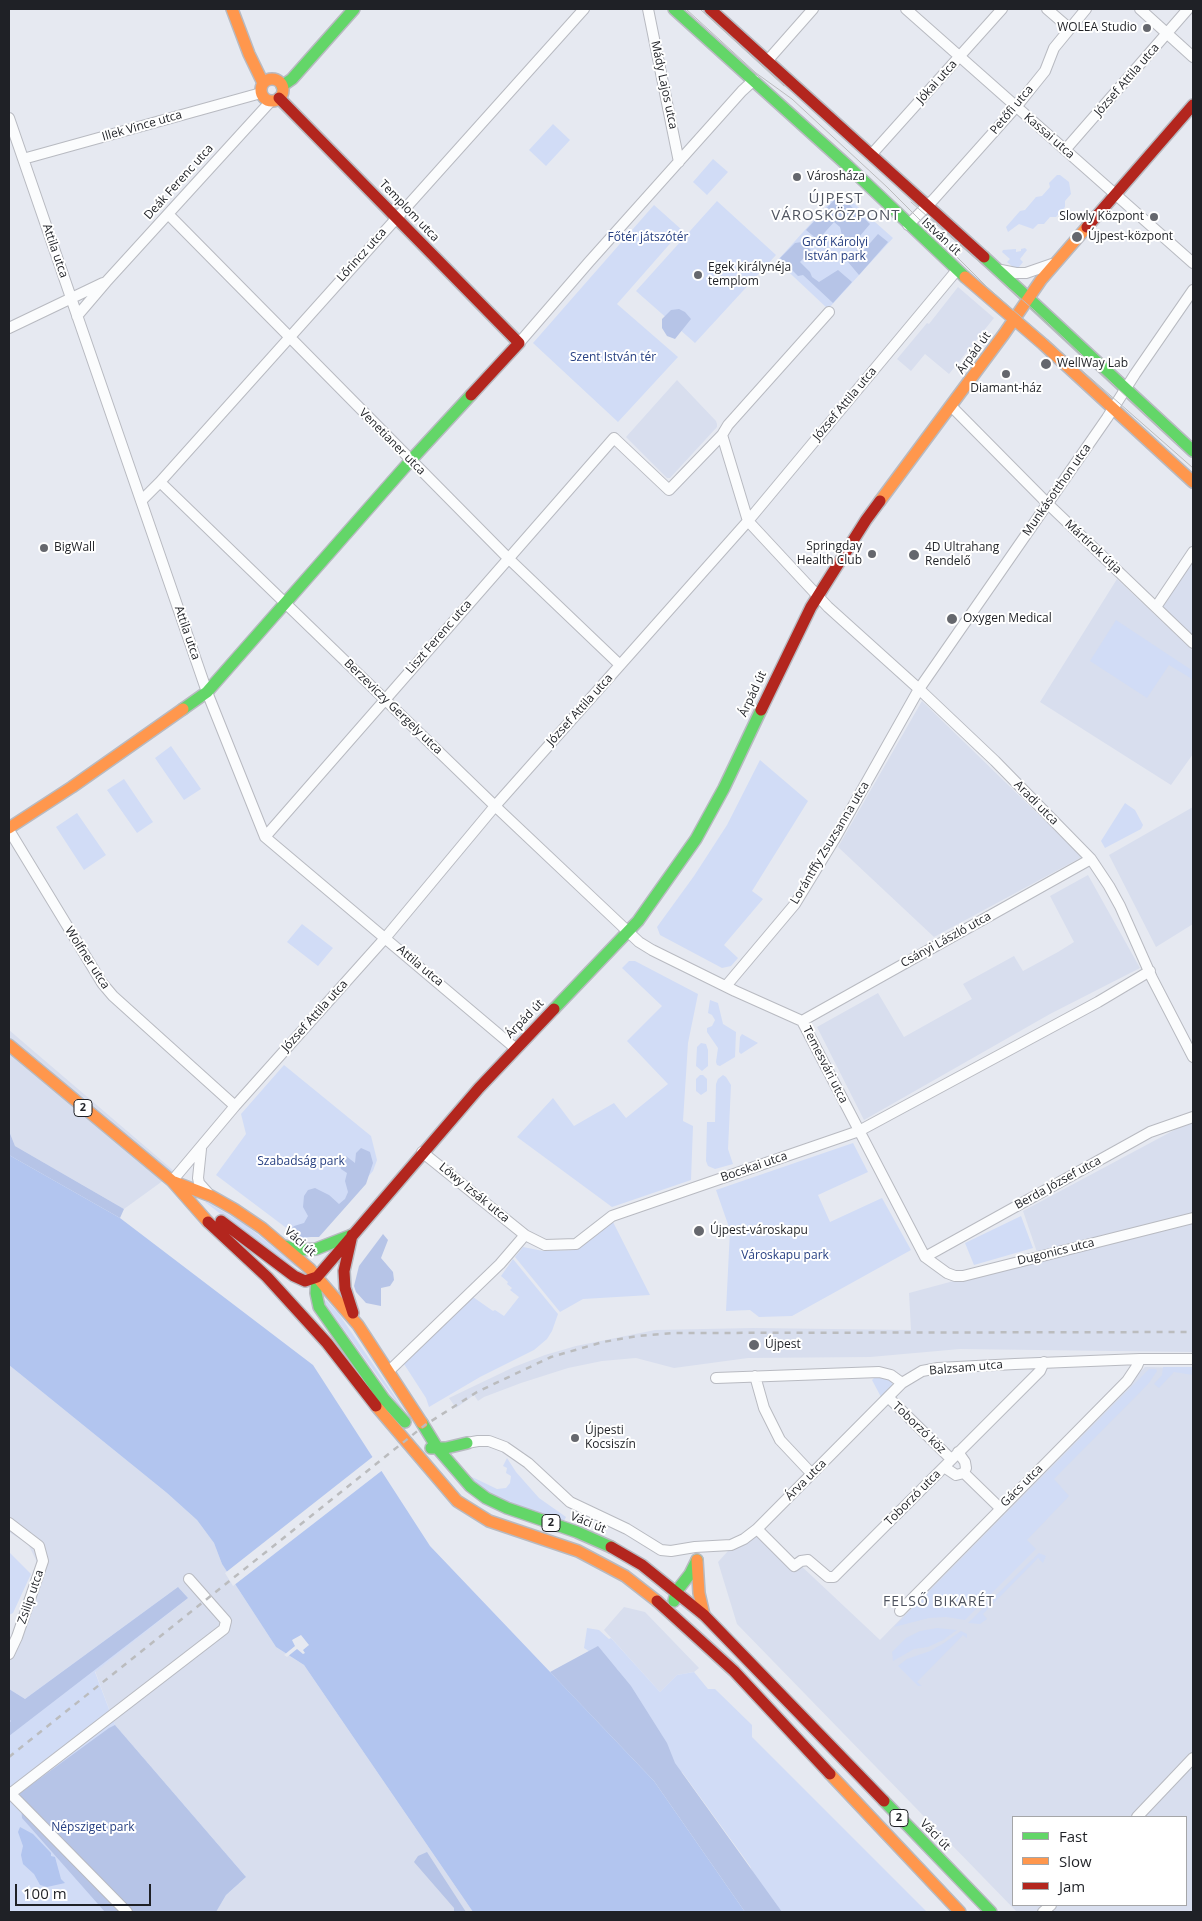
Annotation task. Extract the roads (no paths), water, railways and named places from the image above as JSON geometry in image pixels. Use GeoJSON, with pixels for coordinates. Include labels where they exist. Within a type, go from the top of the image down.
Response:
{"type":"FeatureCollection","features":[{"type":"Feature","properties":{"kind":"main road"},"geometry":{"type":"LineString","coordinates":[[232,9],[262,88],[263,97],[276,100],[283,91],[282,86],[276,80],[266,80],[262,88]]}},
{"type":"Feature","properties":{"kind":"main road"},"geometry":{"type":"LineString","coordinates":[[282,86],[292,78],[354,9]]}},
{"type":"Feature","properties":{"kind":"main road","name":"István út"},"geometry":{"type":"LineString","coordinates":[[674,9],[851,169],[957,270],[1015,319],[1193,482]]}},
{"type":"Feature","properties":{"kind":"main road","name":"István út"},"geometry":{"type":"LineString","coordinates":[[710,9],[871,156],[1029,296],[1193,451]]}},
{"type":"Feature","properties":{"kind":"main road","name":"Templom utca"},"geometry":{"type":"LineString","coordinates":[[276,100],[396,217],[519,343]]}},
{"type":"Feature","properties":{"kind":"main road","name":"Árpád út"},"geometry":{"type":"LineString","coordinates":[[317,1277],[422,1152],[515,1048],[628,932],[668,881],[696,839],[724,788],[776,677],[818,596],[866,520],[1015,319],[1029,296],[1193,105]]}},
{"type":"Feature","properties":{"kind":"main road"},"geometry":{"type":"LineString","coordinates":[[9,829],[207,692],[411,460],[519,343]]}},
{"type":"Feature","properties":{"kind":"main road"},"geometry":{"type":"LineString","coordinates":[[9,815],[33,813]]}},
{"type":"Feature","properties":{"kind":"main road","name":"Váci út"},"geometry":{"type":"LineString","coordinates":[[9,1045],[172,1181],[208,1222],[267,1277],[327,1344],[380,1411],[400,1432],[457,1501],[489,1521],[578,1551],[608,1566],[641,1587],[677,1618],[747,1685],[960,1912]]}},
{"type":"Feature","properties":{"kind":"main road","name":"Váci út"},"geometry":{"type":"LineString","coordinates":[[172,1181],[211,1196],[262,1228],[317,1277],[358,1325],[438,1449],[459,1475],[486,1498],[507,1508],[577,1532],[613,1548],[642,1566],[704,1615],[991,1912]]}},
{"type":"Feature","properties":{"kind":"main road"},"geometry":{"type":"LineString","coordinates":[[189,1201],[214,1216],[294,1276],[305,1281],[317,1277],[316,1294],[319,1307],[384,1399],[426,1446],[438,1449],[469,1443]]}},
{"type":"Feature","properties":{"kind":"main road"},"geometry":{"type":"LineString","coordinates":[[282,1244],[300,1250],[316,1249],[352,1235]]}},
{"type":"Feature","properties":{"kind":"main road"},"geometry":{"type":"LineString","coordinates":[[352,1235],[344,1271],[344,1283],[349,1304],[358,1325]]}},
{"type":"Feature","properties":{"kind":"main road"},"geometry":{"type":"LineString","coordinates":[[302,1315],[353,1356]]}},
{"type":"Feature","properties":{"kind":"main road"},"geometry":{"type":"LineString","coordinates":[[384,1399],[400,1432]]}},
{"type":"Feature","properties":{"kind":"main road"},"geometry":{"type":"LineString","coordinates":[[459,1475],[461,1457],[469,1443]]}},
{"type":"Feature","properties":{"kind":"main road"},"geometry":{"type":"LineString","coordinates":[[677,1618],[674,1606],[676,1592],[690,1574],[697,1560]]}},
{"type":"Feature","properties":{"kind":"main road"},"geometry":{"type":"LineString","coordinates":[[697,1560],[699,1593],[704,1615]]}},
{"type":"Feature","properties":{"kind":"street","name":"Lőrincz utca"},"geometry":{"type":"LineString","coordinates":[[141,501],[584,9]]}},
{"type":"Feature","properties":{"kind":"street","name":"Mády Lajos utca"},"geometry":{"type":"LineString","coordinates":[[648,9],[679,162]]}},
{"type":"Feature","properties":{"kind":"street"},"geometry":{"type":"LineString","coordinates":[[768,60],[813,9]]}},
{"type":"Feature","properties":{"kind":"street","name":"Kassai utca"},"geometry":{"type":"LineString","coordinates":[[906,9],[1193,263]]}},
{"type":"Feature","properties":{"kind":"street","name":"Jókai utca"},"geometry":{"type":"LineString","coordinates":[[871,156],[1002,9]]}},
{"type":"Feature","properties":{"kind":"street"},"geometry":{"type":"LineString","coordinates":[[1047,9],[1069,28]]}},
{"type":"Feature","properties":{"kind":"street","name":"Petőfi utca"},"geometry":{"type":"LineString","coordinates":[[908,225],[1016,107],[1045,71],[1054,48],[1086,9]]}},
{"type":"Feature","properties":{"kind":"street"},"geometry":{"type":"LineString","coordinates":[[1140,9],[1193,57]]}},
{"type":"Feature","properties":{"kind":"street","name":"József Attila utca"},"geometry":{"type":"LineString","coordinates":[[1065,150],[1188,9]]}},
{"type":"Feature","properties":{"kind":"street"},"geometry":{"type":"LineString","coordinates":[[519,343],[742,91],[754,80]]}},
{"type":"Feature","properties":{"kind":"street","name":"Illek Vince utca"},"geometry":{"type":"LineString","coordinates":[[23,159],[262,88]]}},
{"type":"Feature","properties":{"kind":"street","name":"Deák Ferenc utca"},"geometry":{"type":"LineString","coordinates":[[78,316],[106,282],[276,100]]}},
{"type":"Feature","properties":{"kind":"street","name":"Attila utca"},"geometry":{"type":"LineString","coordinates":[[9,118],[207,692],[265,837],[386,937],[515,1048]]}},
{"type":"Feature","properties":{"kind":"street","name":"Venetianer utca"},"geometry":{"type":"LineString","coordinates":[[169,215],[508,558],[620,665]]}},
{"type":"Feature","properties":{"kind":"street"},"geometry":{"type":"LineString","coordinates":[[996,268],[1012,273],[1026,273],[1056,263]]}},
{"type":"Feature","properties":{"kind":"street","name":"József Attila utca"},"geometry":{"type":"LineString","coordinates":[[172,1181],[235,1106],[386,937],[495,806],[748,521],[957,270]]}},
{"type":"Feature","properties":{"kind":"street","name":"Deák Ferenc utca"},"geometry":{"type":"LineString","coordinates":[[9,328],[106,282]]}},
{"type":"Feature","properties":{"kind":"street","name":"Munkásotthon utca"},"geometry":{"type":"LineString","coordinates":[[919,689],[1048,504],[1193,290]]}},
{"type":"Feature","properties":{"kind":"street"},"geometry":{"type":"LineString","coordinates":[[748,521],[722,436],[728,425],[829,312]]}},
{"type":"Feature","properties":{"kind":"street","name":"Mártírok útja"},"geometry":{"type":"LineString","coordinates":[[951,406],[1048,504],[1193,643]]}},
{"type":"Feature","properties":{"kind":"street","name":"Liszt Ferenc utca"},"geometry":{"type":"LineString","coordinates":[[265,837],[614,438],[669,490],[722,436]]}},
{"type":"Feature","properties":{"kind":"street","name":"Berzeviczy Gergely utca"},"geometry":{"type":"LineString","coordinates":[[160,482],[628,932]]}},
{"type":"Feature","properties":{"kind":"street","name":"Aradi utca"},"geometry":{"type":"LineString","coordinates":[[748,521],[818,596],[995,761],[1091,859],[1112,893],[1193,1057]]}},
{"type":"Feature","properties":{"kind":"street"},"geometry":{"type":"LineString","coordinates":[[1156,607],[1193,552]]}},
{"type":"Feature","properties":{"kind":"street","name":"Lorántffy Zsuzsanna utca"},"geometry":{"type":"LineString","coordinates":[[726,986],[795,904],[834,840],[919,689]]}},
{"type":"Feature","properties":{"kind":"street","name":"Wolfner utca"},"geometry":{"type":"LineString","coordinates":[[9,829],[97,975],[113,996],[235,1106]]}},
{"type":"Feature","properties":{"kind":"street","name":"Csányi László utca"},"geometry":{"type":"LineString","coordinates":[[802,1021],[1091,859]]}},
{"type":"Feature","properties":{"kind":"street","name":"Temesvári utca"},"geometry":{"type":"LineString","coordinates":[[628,932],[652,950],[802,1021],[925,1256]]}},
{"type":"Feature","properties":{"kind":"street","name":"Bocskai utca"},"geometry":{"type":"LineString","coordinates":[[525,1234],[545,1245],[576,1244],[612,1216],[858,1131],[1098,1002],[1150,971]]}},
{"type":"Feature","properties":{"kind":"street","name":"Berda József utca"},"geometry":{"type":"LineString","coordinates":[[925,1256],[1150,1132],[1193,1117]]}},
{"type":"Feature","properties":{"kind":"street"},"geometry":{"type":"LineString","coordinates":[[201,1148],[198,1178],[211,1196]]}},
{"type":"Feature","properties":{"kind":"street","name":"Lőwy Izsák utca"},"geometry":{"type":"LineString","coordinates":[[422,1152],[525,1234]]}},
{"type":"Feature","properties":{"kind":"street","name":"Dugonics utca"},"geometry":{"type":"LineString","coordinates":[[925,1256],[947,1273],[959,1277],[1193,1218]]}},
{"type":"Feature","properties":{"kind":"street"},"geometry":{"type":"LineString","coordinates":[[389,1371],[500,1264],[525,1234]]}},
{"type":"Feature","properties":{"kind":"street","name":"Gács utca"},"geometry":{"type":"LineString","coordinates":[[900,1610],[1127,1381],[1140,1359]]}},
{"type":"Feature","properties":{"kind":"street","name":"Balzsam utca"},"geometry":{"type":"LineString","coordinates":[[902,1383],[917,1374],[934,1369],[1044,1362],[1193,1359]]}},
{"type":"Feature","properties":{"kind":"street","name":"Toborzó utca"},"geometry":{"type":"LineString","coordinates":[[757,1529],[794,1566],[801,1561],[808,1560],[826,1576],[834,1577],[1041,1369],[1044,1362]]}},
{"type":"Feature","properties":{"kind":"street"},"geometry":{"type":"LineString","coordinates":[[1015,1364],[1025,1373],[1026,1384]]}},
{"type":"Feature","properties":{"kind":"street"},"geometry":{"type":"LineString","coordinates":[[716,1378],[879,1372],[891,1375],[902,1383]]}},
{"type":"Feature","properties":{"kind":"street"},"geometry":{"type":"LineString","coordinates":[[755,1376],[764,1408],[780,1440],[812,1474]]}},
{"type":"Feature","properties":{"kind":"street","name":"Árva utca"},"geometry":{"type":"LineString","coordinates":[[469,1443],[489,1441],[505,1447],[528,1463],[570,1502],[627,1529],[661,1550],[671,1551],[731,1544],[744,1539],[757,1529],[902,1383]]}},
{"type":"Feature","properties":{"kind":"street","name":"Toborzó köz"},"geometry":{"type":"LineString","coordinates":[[888,1397],[955,1456],[965,1462],[966,1468],[964,1473]]}},
{"type":"Feature","properties":{"kind":"street","name":"Toborzó köz"},"geometry":{"type":"LineString","coordinates":[[944,1467],[956,1475],[964,1473]]}},
{"type":"Feature","properties":{"kind":"street","name":"Toborzó köz"},"geometry":{"type":"LineString","coordinates":[[964,1473],[1000,1508]]}},
{"type":"Feature","properties":{"kind":"street","name":"Zsilip utca"},"geometry":{"type":"LineString","coordinates":[[9,1523],[39,1546],[43,1562],[17,1637],[9,1654]]}},
{"type":"Feature","properties":{"kind":"street"},"geometry":{"type":"LineString","coordinates":[[695,1547],[697,1560]]}},
{"type":"Feature","properties":{"kind":"street"},"geometry":{"type":"LineString","coordinates":[[127,1912],[9,1793],[224,1629],[226,1621],[189,1579]]}},
{"type":"Feature","properties":{"kind":"street"},"geometry":{"type":"LineString","coordinates":[[1138,1816],[1193,1758]]}},
{"type":"Feature","properties":{"kind":"tram line"},"geometry":{"type":"LineString","coordinates":[[686,9],[756,73],[792,99],[887,187],[987,287],[1193,468]]}},
{"type":"Feature","properties":{"kind":"tram line"},"geometry":{"type":"LineString","coordinates":[[700,9],[784,86]]}},
{"type":"Feature","properties":{"kind":"tram line"},"geometry":{"type":"LineString","coordinates":[[911,202],[1034,310],[1177,444]]}},
{"type":"Feature","properties":{"kind":"railway"},"geometry":{"type":"LineString","coordinates":[[9,1757],[425,1425],[477,1392],[551,1357],[603,1342],[673,1333],[1193,1332]]}},
{"type":"Feature","properties":{"kind":"place","name":"WOLEA Studio"},"geometry":{"type":"Point","coordinates":[1147,28]}},
{"type":"Feature","properties":{"kind":"place","name":"Városháza"},"geometry":{"type":"Point","coordinates":[797,177]}},
{"type":"Feature","properties":{"kind":"place","name":"Slowly Központ"},"geometry":{"type":"Point","coordinates":[1154,217]}},
{"type":"Feature","properties":{"kind":"place","name":"Újpest-központ"},"geometry":{"type":"Point","coordinates":[1077,237]}},
{"type":"Feature","properties":{"kind":"place","name":"Egek királynéja templom"},"geometry":{"type":"Point","coordinates":[698,275]}},
{"type":"Feature","properties":{"kind":"place","name":"WellWay Lab"},"geometry":{"type":"Point","coordinates":[1046,364]}},
{"type":"Feature","properties":{"kind":"place","name":"Diamant-ház"},"geometry":{"type":"Point","coordinates":[1006,374]}},
{"type":"Feature","properties":{"kind":"place","name":"BigWall"},"geometry":{"type":"Point","coordinates":[44,548]}},
{"type":"Feature","properties":{"kind":"place","name":"Springday Health Club"},"geometry":{"type":"Point","coordinates":[872,554]}},
{"type":"Feature","properties":{"kind":"place","name":"4D Ultrahang Rendelő"},"geometry":{"type":"Point","coordinates":[914,555]}},
{"type":"Feature","properties":{"kind":"place","name":"Oxygen Medical"},"geometry":{"type":"Point","coordinates":[952,619]}},
{"type":"Feature","properties":{"kind":"place","name":"Újpest-városkapu"},"geometry":{"type":"Point","coordinates":[699,1231]}},
{"type":"Feature","properties":{"kind":"place","name":"Újpest"},"geometry":{"type":"Point","coordinates":[754,1345]}},
{"type":"Feature","properties":{"kind":"place","name":"Újpesti Kocsiszín"},"geometry":{"type":"Point","coordinates":[575,1438]}},
{"type":"Feature","properties":{"kind":"district","name":"ÚJPEST VÁROSKÖZPONT"},"geometry":{"type":"Point","coordinates":[836,208]}},
{"type":"Feature","properties":{"kind":"district","name":"FELSŐ BIKARÉT"},"geometry":{"type":"Point","coordinates":[939,1602]}},
{"type":"Feature","properties":{"kind":"park label","name":"Főtér játszótér"},"geometry":{"type":"Point","coordinates":[648,238]}},
{"type":"Feature","properties":{"kind":"park label","name":"Gróf Károlyi István park"},"geometry":{"type":"Point","coordinates":[835,250]}},
{"type":"Feature","properties":{"kind":"park label","name":"Szent István tér"},"geometry":{"type":"Point","coordinates":[613,358]}},
{"type":"Feature","properties":{"kind":"park label","name":"Szabadság park"},"geometry":{"type":"Point","coordinates":[301,1162]}},
{"type":"Feature","properties":{"kind":"park label","name":"Városkapu park"},"geometry":{"type":"Point","coordinates":[785,1256]}},
{"type":"Feature","properties":{"kind":"park label","name":"Népsziget park"},"geometry":{"type":"Point","coordinates":[93,1828]}}]}
